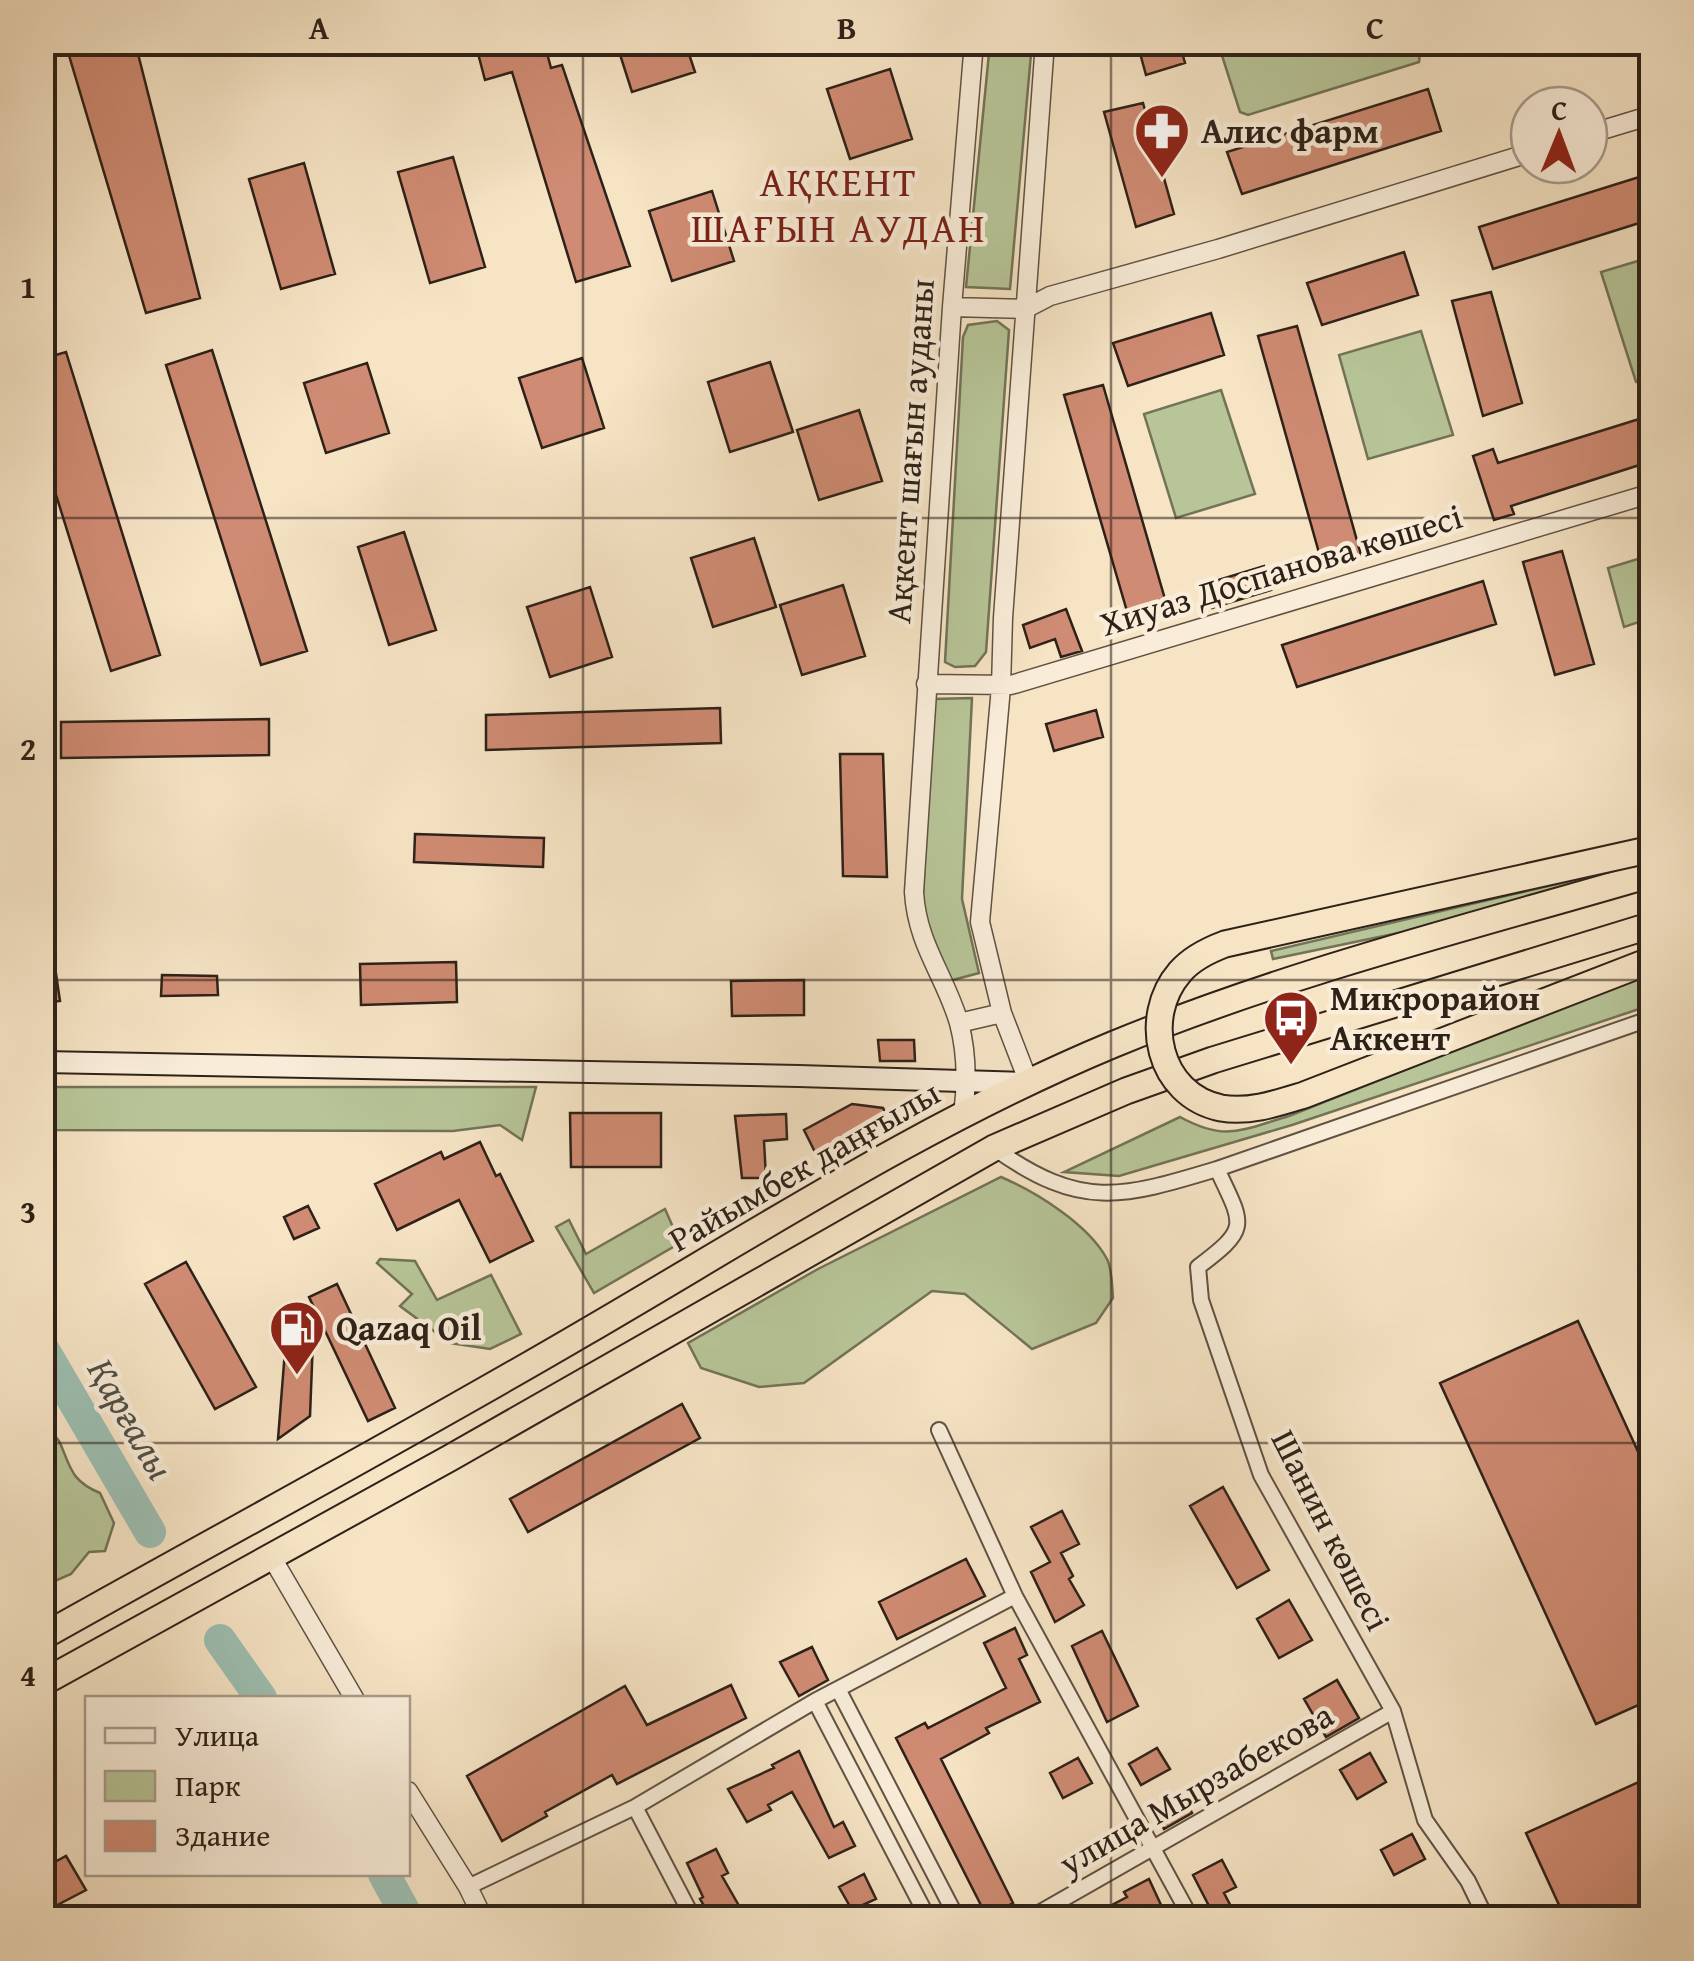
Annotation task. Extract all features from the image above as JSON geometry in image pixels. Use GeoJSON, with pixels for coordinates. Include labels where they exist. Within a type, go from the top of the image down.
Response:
{"type":"FeatureCollection","features":[{"type":"Feature","properties":{"kind":"highway"},"geometry":{"type":"LineString","coordinates":[[1652,849],[1206,951],[1178,973],[1162,1003],[1159,1037],[1172,1076],[1198,1099],[1221,1108],[1265,1106],[1652,960]]}},
{"type":"Feature","properties":{"kind":"highway","name":"Райымбек даңғылы"},"geometry":{"type":"LineString","coordinates":[[42,1637],[487,1390],[926,1134],[1029,1083],[1110,1046],[1228,1001],[1652,874]]}},
{"type":"Feature","properties":{"kind":"highway"},"geometry":{"type":"LineString","coordinates":[[42,1683],[994,1148],[1126,1091],[1213,1060],[1652,926]]}},
{"type":"Feature","properties":{"kind":"main road"},"geometry":{"type":"LineString","coordinates":[[42,1062],[1029,1083]]}},
{"type":"Feature","properties":{"kind":"street","name":"Ақкент шағын ауданы"},"geometry":{"type":"LineString","coordinates":[[963,1116],[967,1080],[958,1023],[916,921],[914,892],[952,307],[974,42]]}},
{"type":"Feature","properties":{"kind":"street"},"geometry":{"type":"LineString","coordinates":[[1029,1083],[1002,1012],[980,922],[1001,687],[1044,42]]}},
{"type":"Feature","properties":{"kind":"street"},"geometry":{"type":"LineString","coordinates":[[1609,128],[1652,115]]}},
{"type":"Feature","properties":{"kind":"street"},"geometry":{"type":"LineString","coordinates":[[952,307],[1025,309],[1050,296],[1509,159]]}},
{"type":"Feature","properties":{"kind":"street","name":"Хиуаз Доспанова көшесі"},"geometry":{"type":"LineString","coordinates":[[926,684],[1001,687],[1652,492]]}},
{"type":"Feature","properties":{"kind":"street"},"geometry":{"type":"LineString","coordinates":[[958,1023],[1002,1012]]}},
{"type":"Feature","properties":{"kind":"street"},"geometry":{"type":"LineString","coordinates":[[994,1148],[1025,1170],[1060,1186],[1108,1195],[1153,1188],[1652,1018]]}},
{"type":"Feature","properties":{"kind":"street","name":"Шанин көшесі"},"geometry":{"type":"LineString","coordinates":[[1217,1169],[1237,1214],[1238,1230],[1230,1242],[1198,1267],[1201,1300],[1261,1475],[1392,1711],[1425,1820],[1468,1881],[1486,1918]]}},
{"type":"Feature","properties":{"kind":"street"},"geometry":{"type":"LineString","coordinates":[[939,1430],[1015,1596],[1192,1918]]}},
{"type":"Feature","properties":{"kind":"street"},"geometry":{"type":"LineString","coordinates":[[271,1556],[353,1696]]}},
{"type":"Feature","properties":{"kind":"street"},"geometry":{"type":"LineString","coordinates":[[468,1887],[635,1807],[815,1701],[1015,1596]]}},
{"type":"Feature","properties":{"kind":"street"},"geometry":{"type":"LineString","coordinates":[[838,1690],[958,1918]]}},
{"type":"Feature","properties":{"kind":"street"},"geometry":{"type":"LineString","coordinates":[[815,1701],[928,1918]]}},
{"type":"Feature","properties":{"kind":"street","name":"улица Мырзабекова"},"geometry":{"type":"LineString","coordinates":[[1030,1918],[1392,1711]]}},
{"type":"Feature","properties":{"kind":"street"},"geometry":{"type":"LineString","coordinates":[[410,1794],[468,1887],[482,1918]]}},
{"type":"Feature","properties":{"kind":"street"},"geometry":{"type":"LineString","coordinates":[[635,1807],[693,1918]]}},
{"type":"Feature","properties":{"kind":"green space"},"geometry":{"type":"Polygon","coordinates":[[[990,43],[1032,43],[1010,289],[966,287],[990,43]]]}},
{"type":"Feature","properties":{"kind":"green space"},"geometry":{"type":"Polygon","coordinates":[[[1218,43],[1421,43],[1419,62],[1248,115],[1240,112],[1218,43]]]}},
{"type":"Feature","properties":{"kind":"green space"},"geometry":{"type":"Polygon","coordinates":[[[1651,257],[1651,377],[1636,382],[1601,272],[1651,257]]]}},
{"type":"Feature","properties":{"kind":"green space"},"geometry":{"type":"Polygon","coordinates":[[[997,321],[1009,330],[986,652],[975,666],[955,667],[945,662],[963,337],[968,325],[997,321]]]}},
{"type":"Feature","properties":{"kind":"green space"},"geometry":{"type":"Polygon","coordinates":[[[1421,331],[1453,435],[1368,459],[1339,355],[1421,331]]]}},
{"type":"Feature","properties":{"kind":"green space"},"geometry":{"type":"Polygon","coordinates":[[[1221,390],[1255,494],[1176,518],[1144,414],[1221,390]]]}},
{"type":"Feature","properties":{"kind":"green space"},"geometry":{"type":"Polygon","coordinates":[[[1651,555],[1651,618],[1624,627],[1608,568],[1651,555]]]}},
{"type":"Feature","properties":{"kind":"green space"},"geometry":{"type":"Polygon","coordinates":[[[972,698],[962,899],[979,973],[949,981],[922,913],[933,699],[972,698]]]}},
{"type":"Feature","properties":{"kind":"green space"},"geometry":{"type":"Polygon","coordinates":[[[1651,862],[1403,932],[1273,959],[1271,951],[1651,862]]]}},
{"type":"Feature","properties":{"kind":"green space"},"geometry":{"type":"Polygon","coordinates":[[[1651,972],[1651,1005],[1292,1125],[1119,1176],[1064,1172],[1180,1117],[1210,1129],[1234,1131],[1289,1116],[1651,972]]]}},
{"type":"Feature","properties":{"kind":"green space"},"geometry":{"type":"Polygon","coordinates":[[[43,1087],[536,1087],[522,1140],[500,1125],[453,1131],[43,1130],[43,1087]]]}},
{"type":"Feature","properties":{"kind":"green space"},"geometry":{"type":"Polygon","coordinates":[[[1001,1177],[1060,1210],[1107,1259],[1113,1298],[1096,1323],[1032,1349],[965,1294],[932,1291],[804,1383],[759,1387],[701,1368],[688,1343],[818,1269],[1001,1177]]]}},
{"type":"Feature","properties":{"kind":"green space"},"geometry":{"type":"Polygon","coordinates":[[[665,1209],[680,1243],[594,1293],[556,1227],[569,1220],[586,1254],[665,1209]]]}},
{"type":"Feature","properties":{"kind":"green space"},"geometry":{"type":"Polygon","coordinates":[[[380,1259],[415,1261],[437,1300],[491,1275],[521,1334],[490,1349],[450,1343],[400,1306],[412,1294],[377,1263],[380,1259]]]}},
{"type":"Feature","properties":{"kind":"green space"},"geometry":{"type":"Polygon","coordinates":[[[43,1425],[59,1440],[78,1478],[100,1493],[114,1523],[105,1551],[89,1552],[71,1574],[55,1581],[43,1568],[43,1425]]]}},
{"type":"Feature","properties":{"kind":"building"},"geometry":{"type":"Polygon","coordinates":[[[65,42],[135,42],[200,298],[146,313],[65,42]]]}},
{"type":"Feature","properties":{"kind":"building"},"geometry":{"type":"Polygon","coordinates":[[[475,42],[544,42],[551,68],[562,65],[630,266],[576,282],[512,72],[485,80],[475,42]]]}},
{"type":"Feature","properties":{"kind":"building"},"geometry":{"type":"Polygon","coordinates":[[[616,42],[685,42],[695,72],[632,92],[616,42]]]}},
{"type":"Feature","properties":{"kind":"building"},"geometry":{"type":"Polygon","coordinates":[[[1137,42],[1179,42],[1185,63],[1146,75],[1137,42]]]}},
{"type":"Feature","properties":{"kind":"building"},"geometry":{"type":"Polygon","coordinates":[[[890,69],[912,139],[850,159],[827,89],[890,69]]]}},
{"type":"Feature","properties":{"kind":"building"},"geometry":{"type":"Polygon","coordinates":[[[1428,89],[1441,131],[1242,194],[1227,152],[1428,89]]]}},
{"type":"Feature","properties":{"kind":"building"},"geometry":{"type":"Polygon","coordinates":[[[1143,103],[1174,214],[1136,227],[1104,112],[1143,103]]]}},
{"type":"Feature","properties":{"kind":"building"},"geometry":{"type":"Polygon","coordinates":[[[453,157],[485,267],[430,283],[398,172],[453,157]]]}},
{"type":"Feature","properties":{"kind":"building"},"geometry":{"type":"Polygon","coordinates":[[[304,163],[335,274],[281,289],[249,179],[304,163]]]}},
{"type":"Feature","properties":{"kind":"building"},"geometry":{"type":"Polygon","coordinates":[[[1652,173],[1652,219],[1493,269],[1479,227],[1652,173]]]}},
{"type":"Feature","properties":{"kind":"building"},"geometry":{"type":"Polygon","coordinates":[[[712,191],[734,261],[672,281],[649,211],[712,191]]]}},
{"type":"Feature","properties":{"kind":"building"},"geometry":{"type":"Polygon","coordinates":[[[1404,252],[1418,295],[1322,325],[1307,283],[1404,252]]]}},
{"type":"Feature","properties":{"kind":"building"},"geometry":{"type":"Polygon","coordinates":[[[1491,292],[1522,403],[1483,416],[1452,301],[1491,292]]]}},
{"type":"Feature","properties":{"kind":"building"},"geometry":{"type":"Polygon","coordinates":[[[1211,313],[1224,355],[1128,386],[1113,343],[1211,313]]]}},
{"type":"Feature","properties":{"kind":"building"},"geometry":{"type":"Polygon","coordinates":[[[1297,326],[1361,555],[1323,567],[1258,336],[1297,326]]]}},
{"type":"Feature","properties":{"kind":"building"},"geometry":{"type":"Polygon","coordinates":[[[212,350],[307,651],[261,665],[166,365],[212,350]]]}},
{"type":"Feature","properties":{"kind":"building"},"geometry":{"type":"Polygon","coordinates":[[[66,352],[160,655],[111,671],[42,450],[42,359],[66,352]]]}},
{"type":"Feature","properties":{"kind":"building"},"geometry":{"type":"Polygon","coordinates":[[[582,358],[604,428],[542,448],[519,378],[582,358]]]}},
{"type":"Feature","properties":{"kind":"building"},"geometry":{"type":"Polygon","coordinates":[[[770,362],[793,432],[730,452],[708,382],[770,362]]]}},
{"type":"Feature","properties":{"kind":"building"},"geometry":{"type":"Polygon","coordinates":[[[367,363],[389,433],[326,453],[304,383],[367,363]]]}},
{"type":"Feature","properties":{"kind":"building"},"geometry":{"type":"Polygon","coordinates":[[[1103,385],[1169,613],[1131,625],[1064,395],[1103,385]]]}},
{"type":"Feature","properties":{"kind":"building"},"geometry":{"type":"Polygon","coordinates":[[[859,410],[882,481],[819,500],[797,430],[859,410]]]}},
{"type":"Feature","properties":{"kind":"building"},"geometry":{"type":"Polygon","coordinates":[[[1652,415],[1652,461],[1511,506],[1514,514],[1494,520],[1473,456],[1493,449],[1498,463],[1652,415]]]}},
{"type":"Feature","properties":{"kind":"building"},"geometry":{"type":"Polygon","coordinates":[[[404,532],[436,630],[389,645],[358,547],[404,532]]]}},
{"type":"Feature","properties":{"kind":"building"},"geometry":{"type":"Polygon","coordinates":[[[754,538],[776,607],[713,627],[691,558],[754,538]]]}},
{"type":"Feature","properties":{"kind":"building"},"geometry":{"type":"Polygon","coordinates":[[[1562,551],[1594,664],[1555,675],[1523,562],[1562,551]]]}},
{"type":"Feature","properties":{"kind":"building"},"geometry":{"type":"Polygon","coordinates":[[[1264,566],[1271,590],[1212,608],[1205,584],[1264,566]]]}},
{"type":"Feature","properties":{"kind":"building"},"geometry":{"type":"Polygon","coordinates":[[[1483,581],[1496,624],[1297,687],[1282,645],[1483,581]]]}},
{"type":"Feature","properties":{"kind":"building"},"geometry":{"type":"Polygon","coordinates":[[[843,585],[865,656],[802,675],[780,605],[843,585]]]}},
{"type":"Feature","properties":{"kind":"building"},"geometry":{"type":"Polygon","coordinates":[[[590,587],[612,657],[550,677],[527,607],[590,587]]]}},
{"type":"Feature","properties":{"kind":"building"},"geometry":{"type":"Polygon","coordinates":[[[1066,609],[1082,651],[1061,657],[1055,639],[1030,648],[1023,625],[1066,609]]]}},
{"type":"Feature","properties":{"kind":"building"},"geometry":{"type":"Polygon","coordinates":[[[720,708],[721,743],[486,750],[486,715],[720,708]]]}},
{"type":"Feature","properties":{"kind":"building"},"geometry":{"type":"Polygon","coordinates":[[[1096,710],[1103,737],[1054,751],[1046,724],[1096,710]]]}},
{"type":"Feature","properties":{"kind":"building"},"geometry":{"type":"Polygon","coordinates":[[[269,719],[269,755],[61,758],[61,722],[269,719]]]}},
{"type":"Feature","properties":{"kind":"building"},"geometry":{"type":"Polygon","coordinates":[[[840,754],[883,754],[887,877],[843,876],[840,754]]]}},
{"type":"Feature","properties":{"kind":"building"},"geometry":{"type":"Polygon","coordinates":[[[415,834],[544,838],[543,867],[414,862],[415,834]]]}},
{"type":"Feature","properties":{"kind":"building"},"geometry":{"type":"Polygon","coordinates":[[[42,940],[51,940],[60,1001],[42,1003],[42,940]]]}},
{"type":"Feature","properties":{"kind":"building"},"geometry":{"type":"Polygon","coordinates":[[[456,962],[457,1002],[361,1005],[360,964],[456,962]]]}},
{"type":"Feature","properties":{"kind":"building"},"geometry":{"type":"Polygon","coordinates":[[[162,975],[217,976],[218,995],[161,996],[162,975]]]}},
{"type":"Feature","properties":{"kind":"building"},"geometry":{"type":"Polygon","coordinates":[[[804,980],[804,1015],[732,1016],[731,981],[804,980]]]}},
{"type":"Feature","properties":{"kind":"building"},"geometry":{"type":"Polygon","coordinates":[[[878,1040],[914,1040],[915,1061],[880,1061],[878,1040]]]}},
{"type":"Feature","properties":{"kind":"building"},"geometry":{"type":"Polygon","coordinates":[[[852,1104],[883,1108],[893,1127],[820,1162],[804,1130],[852,1104]]]}},
{"type":"Feature","properties":{"kind":"building"},"geometry":{"type":"Polygon","coordinates":[[[570,1113],[661,1113],[661,1167],[571,1167],[570,1113]]]}},
{"type":"Feature","properties":{"kind":"building"},"geometry":{"type":"Polygon","coordinates":[[[786,1114],[787,1139],[764,1141],[766,1178],[742,1178],[735,1116],[786,1114]]]}},
{"type":"Feature","properties":{"kind":"building"},"geometry":{"type":"Polygon","coordinates":[[[480,1142],[533,1241],[490,1262],[459,1200],[397,1230],[375,1184],[441,1152],[444,1159],[480,1142]]]}},
{"type":"Feature","properties":{"kind":"building"},"geometry":{"type":"Polygon","coordinates":[[[308,1206],[319,1228],[294,1239],[284,1217],[308,1206]]]}},
{"type":"Feature","properties":{"kind":"building"},"geometry":{"type":"Polygon","coordinates":[[[186,1262],[256,1387],[215,1409],[145,1284],[186,1262]]]}},
{"type":"Feature","properties":{"kind":"building"},"geometry":{"type":"Polygon","coordinates":[[[337,1284],[395,1408],[368,1421],[309,1297],[337,1284]]]}},
{"type":"Feature","properties":{"kind":"building"},"geometry":{"type":"Polygon","coordinates":[[[1578,1321],[1652,1482],[1652,1699],[1596,1724],[1440,1383],[1578,1321]]]}},
{"type":"Feature","properties":{"kind":"building","name":"Qazaq Oil"},"geometry":{"type":"Polygon","coordinates":[[[286,1338],[313,1339],[310,1416],[278,1439],[286,1338]]]}},
{"type":"Feature","properties":{"kind":"building"},"geometry":{"type":"Polygon","coordinates":[[[682,1404],[700,1438],[528,1532],[510,1499],[682,1404]]]}},
{"type":"Feature","properties":{"kind":"building"},"geometry":{"type":"Polygon","coordinates":[[[1223,1487],[1269,1570],[1237,1588],[1190,1506],[1223,1487]]]}},
{"type":"Feature","properties":{"kind":"building"},"geometry":{"type":"Polygon","coordinates":[[[1062,1511],[1079,1544],[1061,1553],[1073,1576],[1069,1579],[1084,1605],[1055,1622],[1031,1572],[1050,1562],[1031,1527],[1062,1511]]]}},
{"type":"Feature","properties":{"kind":"building"},"geometry":{"type":"Polygon","coordinates":[[[966,1559],[985,1596],[897,1639],[879,1602],[966,1559]]]}},
{"type":"Feature","properties":{"kind":"building"},"geometry":{"type":"Polygon","coordinates":[[[1289,1600],[1312,1640],[1279,1658],[1257,1619],[1289,1600]]]}},
{"type":"Feature","properties":{"kind":"building"},"geometry":{"type":"Polygon","coordinates":[[[1015,1628],[1027,1655],[1019,1659],[1040,1702],[986,1728],[989,1733],[941,1759],[1013,1903],[987,1917],[896,1738],[925,1723],[928,1728],[1006,1688],[984,1643],[1015,1628]]]}},
{"type":"Feature","properties":{"kind":"building"},"geometry":{"type":"Polygon","coordinates":[[[1102,1631],[1138,1706],[1107,1722],[1072,1646],[1102,1631]]]}},
{"type":"Feature","properties":{"kind":"building"},"geometry":{"type":"Polygon","coordinates":[[[812,1647],[828,1680],[799,1696],[780,1662],[812,1647]]]}},
{"type":"Feature","properties":{"kind":"building"},"geometry":{"type":"Polygon","coordinates":[[[1337,1680],[1359,1718],[1326,1737],[1304,1699],[1337,1680]]]}},
{"type":"Feature","properties":{"kind":"building"},"geometry":{"type":"Polygon","coordinates":[[[731,1685],[746,1718],[617,1784],[612,1775],[502,1841],[467,1776],[625,1686],[647,1725],[731,1685]]]}},
{"type":"Feature","properties":{"kind":"building"},"geometry":{"type":"Polygon","coordinates":[[[1157,1748],[1170,1769],[1141,1785],[1129,1764],[1157,1748]]]}},
{"type":"Feature","properties":{"kind":"building"},"geometry":{"type":"Polygon","coordinates":[[[799,1751],[834,1827],[843,1822],[855,1846],[829,1858],[792,1792],[768,1805],[771,1810],[747,1822],[728,1789],[774,1768],[772,1765],[799,1751]]]}},
{"type":"Feature","properties":{"kind":"building"},"geometry":{"type":"Polygon","coordinates":[[[1370,1753],[1386,1782],[1357,1799],[1340,1770],[1370,1753]]]}},
{"type":"Feature","properties":{"kind":"building"},"geometry":{"type":"Polygon","coordinates":[[[1078,1758],[1092,1783],[1063,1798],[1050,1773],[1078,1758]]]}},
{"type":"Feature","properties":{"kind":"building"},"geometry":{"type":"Polygon","coordinates":[[[1652,1776],[1652,1918],[1565,1918],[1526,1833],[1652,1776]]]}},
{"type":"Feature","properties":{"kind":"building"},"geometry":{"type":"Polygon","coordinates":[[[1183,1795],[1192,1813],[1164,1829],[1154,1810],[1183,1795]]]}},
{"type":"Feature","properties":{"kind":"building"},"geometry":{"type":"Polygon","coordinates":[[[1412,1834],[1425,1859],[1394,1875],[1381,1850],[1412,1834]]]}},
{"type":"Feature","properties":{"kind":"building"},"geometry":{"type":"Polygon","coordinates":[[[716,1849],[728,1873],[722,1876],[746,1918],[711,1918],[700,1899],[703,1897],[687,1863],[716,1849]]]}},
{"type":"Feature","properties":{"kind":"building"},"geometry":{"type":"Polygon","coordinates":[[[66,1856],[86,1890],[42,1913],[42,1869],[66,1856]]]}},
{"type":"Feature","properties":{"kind":"building"},"geometry":{"type":"Polygon","coordinates":[[[1222,1860],[1236,1887],[1224,1893],[1237,1918],[1202,1918],[1200,1913],[1210,1908],[1193,1875],[1222,1860]]]}},
{"type":"Feature","properties":{"kind":"building"},"geometry":{"type":"Polygon","coordinates":[[[864,1874],[876,1899],[852,1910],[839,1887],[864,1874]]]}},
{"type":"Feature","properties":{"kind":"building"},"geometry":{"type":"Polygon","coordinates":[[[1149,1879],[1161,1905],[1134,1918],[1087,1918],[1127,1897],[1124,1892],[1149,1879]]]}},
{"type":"Feature","properties":{"kind":"waterway","name":"Қарғалы"},"geometry":{"type":"LineString","coordinates":[[42,1347],[150,1532]]}},
{"type":"Feature","properties":{"kind":"waterway","name":"Қарғалы"},"geometry":{"type":"LineString","coordinates":[[220,1640],[260,1696]]}},
{"type":"Feature","properties":{"kind":"waterway","name":"Қарғалы"},"geometry":{"type":"LineString","coordinates":[[385,1876],[408,1918]]}},
{"type":"Feature","properties":{"kind":"place","name":"Алис фарм"},"geometry":{"type":"Point","coordinates":[1162,180]}},
{"type":"Feature","properties":{"kind":"place","name":"Микрорайон Аккент"},"geometry":{"type":"Point","coordinates":[1291,1067]}},
{"type":"Feature","properties":{"kind":"place","name":"Qazaq Oil"},"geometry":{"type":"Point","coordinates":[297,1377]}},
{"type":"Feature","properties":{"kind":"district","name":"АҚКЕНТ ШАҒЫН АУДАН"},"geometry":{"type":"Point","coordinates":[839,205]}}]}
